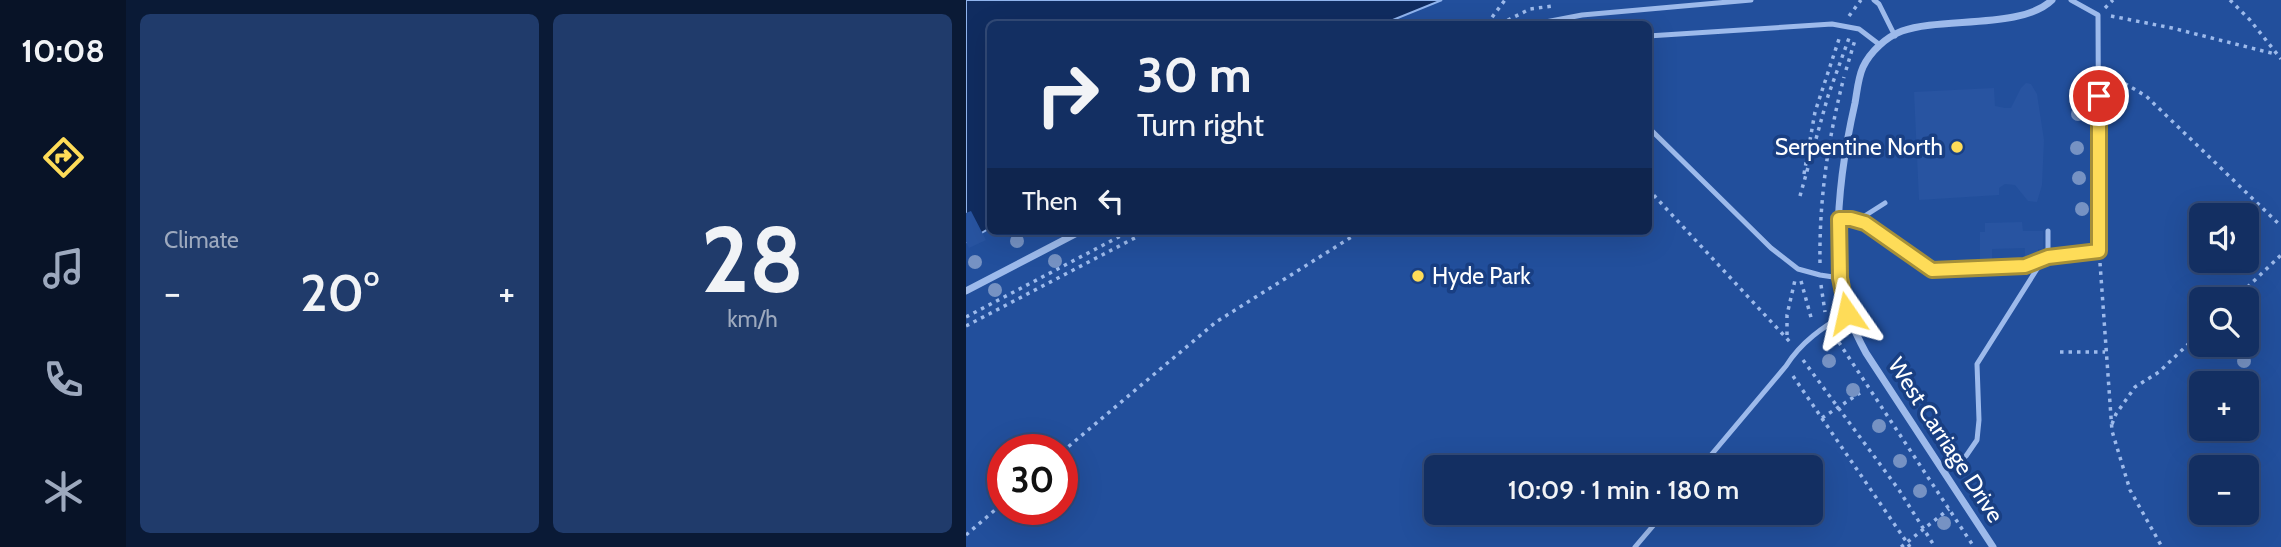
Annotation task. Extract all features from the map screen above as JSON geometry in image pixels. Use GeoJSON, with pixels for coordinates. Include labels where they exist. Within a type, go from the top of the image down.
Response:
{"type":"FeatureCollection","features":[{"type":"Feature","properties":{"kind":"street","name":"West Carriage Drive"},"geometry":{"type":"LineString","coordinates":[[1993,547],[1866,353],[1847,313],[1840,278],[1840,193],[1847,137],[1863,68],[1880,45],[1912,29],[2025,13],[2037,10],[2052,0]]}},
{"type":"Feature","properties":{"kind":"street"},"geometry":{"type":"LineString","coordinates":[[966,291],[1073,235]]}},
{"type":"Feature","properties":{"kind":"lane"},"geometry":{"type":"LineString","coordinates":[[1550,21],[1581,15],[1751,0]]}},
{"type":"Feature","properties":{"kind":"lane"},"geometry":{"type":"LineString","coordinates":[[1874,0],[1879,4],[1895,36]]}},
{"type":"Feature","properties":{"kind":"lane"},"geometry":{"type":"LineString","coordinates":[[1851,219],[1877,229],[1932,270],[2025,266],[2048,257],[2099,251],[2098,15],[2071,0]]}},
{"type":"Feature","properties":{"kind":"lane"},"geometry":{"type":"LineString","coordinates":[[1652,36],[1832,24],[1857,28],[1880,45]]}},
{"type":"Feature","properties":{"kind":"lane"},"geometry":{"type":"LineString","coordinates":[[1652,131],[1771,248],[1798,269],[1840,278]]}},
{"type":"Feature","properties":{"kind":"lane"},"geometry":{"type":"LineString","coordinates":[[1839,219],[1863,217],[1885,203]]}},
{"type":"Feature","properties":{"kind":"lane"},"geometry":{"type":"LineString","coordinates":[[1944,472],[1966,456],[1977,440],[1977,364],[2029,281],[2048,257],[2048,231]]}},
{"type":"Feature","properties":{"kind":"lane"},"geometry":{"type":"LineString","coordinates":[[1711,455],[1786,366],[1795,350],[1847,313]]}},
{"type":"Feature","properties":{"kind":"lane"},"geometry":{"type":"LineString","coordinates":[[1635,547],[1654,525]]}},
{"type":"Feature","properties":{"kind":"path"},"geometry":{"type":"LineString","coordinates":[[1489,21],[1504,0]]}},
{"type":"Feature","properties":{"kind":"path"},"geometry":{"type":"LineString","coordinates":[[1857,28],[1846,44],[1800,196],[1815,112],[1843,26],[1861,0]]}},
{"type":"Feature","properties":{"kind":"path"},"geometry":{"type":"LineString","coordinates":[[2230,0],[2281,59]]}},
{"type":"Feature","properties":{"kind":"path"},"geometry":{"type":"LineString","coordinates":[[2098,15],[2172,27],[2276,54]]}},
{"type":"Feature","properties":{"kind":"path","name":"West Carriage Drive"},"geometry":{"type":"LineString","coordinates":[[1857,28],[1828,152],[1820,225],[1822,301],[1837,340],[1974,547]]}},
{"type":"Feature","properties":{"kind":"path"},"geometry":{"type":"LineString","coordinates":[[2099,70],[2147,96],[2281,226]]}},
{"type":"Feature","properties":{"kind":"path"},"geometry":{"type":"LineString","coordinates":[[966,317],[1122,235]]}},
{"type":"Feature","properties":{"kind":"path"},"geometry":{"type":"LineString","coordinates":[[966,326],[1140,235]]}},
{"type":"Feature","properties":{"kind":"path"},"geometry":{"type":"LineString","coordinates":[[1078,438],[1216,322],[1355,235]]}},
{"type":"Feature","properties":{"kind":"path"},"geometry":{"type":"LineString","coordinates":[[2099,251],[2105,352],[2112,426],[2118,456],[2130,490],[2162,547]]}},
{"type":"Feature","properties":{"kind":"path"},"geometry":{"type":"LineString","coordinates":[[2248,287],[2281,256]]}},
{"type":"Feature","properties":{"kind":"path"},"geometry":{"type":"LineString","coordinates":[[1798,269],[1815,334]]}},
{"type":"Feature","properties":{"kind":"path"},"geometry":{"type":"LineString","coordinates":[[1787,337],[1787,315],[1798,269]]}},
{"type":"Feature","properties":{"kind":"path"},"geometry":{"type":"LineString","coordinates":[[2112,426],[2116,414],[2135,387],[2159,372],[2189,343]]}},
{"type":"Feature","properties":{"kind":"path"},"geometry":{"type":"LineString","coordinates":[[2060,352],[2105,352]]}},
{"type":"Feature","properties":{"kind":"path"},"geometry":{"type":"LineString","coordinates":[[1786,366],[1908,545]]}},
{"type":"Feature","properties":{"kind":"path"},"geometry":{"type":"LineString","coordinates":[[1822,418],[1860,393]]}},
{"type":"Feature","properties":{"kind":"path"},"geometry":{"type":"LineString","coordinates":[[1901,547],[1908,545],[1963,500]]}},
{"type":"Feature","properties":{"kind":"path"},"geometry":{"type":"LineString","coordinates":[[966,535],[987,517]]}},
{"type":"Feature","properties":{"kind":"shaded area","name":"Hyde Park"},"geometry":{"type":"Polygon","coordinates":[[[966,0],[2281,0],[2281,547],[966,547],[966,0]]]}},
{"type":"Feature","properties":{"kind":"shaded area"},"geometry":{"type":"Polygon","coordinates":[[[966,0],[1442,0],[1390,21],[987,21],[987,230],[966,242],[966,0]]]}},
{"type":"Feature","properties":{"kind":"building","name":"Serpentine North"},"geometry":{"type":"Polygon","coordinates":[[[2026,83],[2031,84],[2037,94],[2044,140],[2042,185],[2037,202],[2028,201],[2015,185],[2005,184],[1999,188],[1999,195],[1919,200],[1914,92],[1994,88],[1995,106],[2011,108],[2026,83]]]}},
{"type":"Feature","properties":{"kind":"building"},"geometry":{"type":"Polygon","coordinates":[[[971,211],[986,240],[969,248],[966,242],[966,213],[971,211]]]}},
{"type":"Feature","properties":{"kind":"building"},"geometry":{"type":"Polygon","coordinates":[[[2022,222],[2023,231],[2043,231],[2043,249],[2038,249],[2038,258],[2025,258],[2025,248],[1992,249],[1992,259],[1980,259],[1980,232],[1985,232],[1985,223],[2022,222]]]}},
{"type":"Feature","properties":{"kind":"place","name":"Serpentine North"},"geometry":{"type":"Point","coordinates":[1957,147]}},
{"type":"Feature","properties":{"kind":"place","name":"Hyde Park"},"geometry":{"type":"Point","coordinates":[1418,276]}},
{"type":"Feature","properties":{"kind":"route"},"geometry":{"type":"LineString","coordinates":[[1847,313],[1840,278],[1839,219],[1851,219],[1877,229],[1932,270],[2025,266],[2048,257],[2099,251],[2099,96]]}}]}
